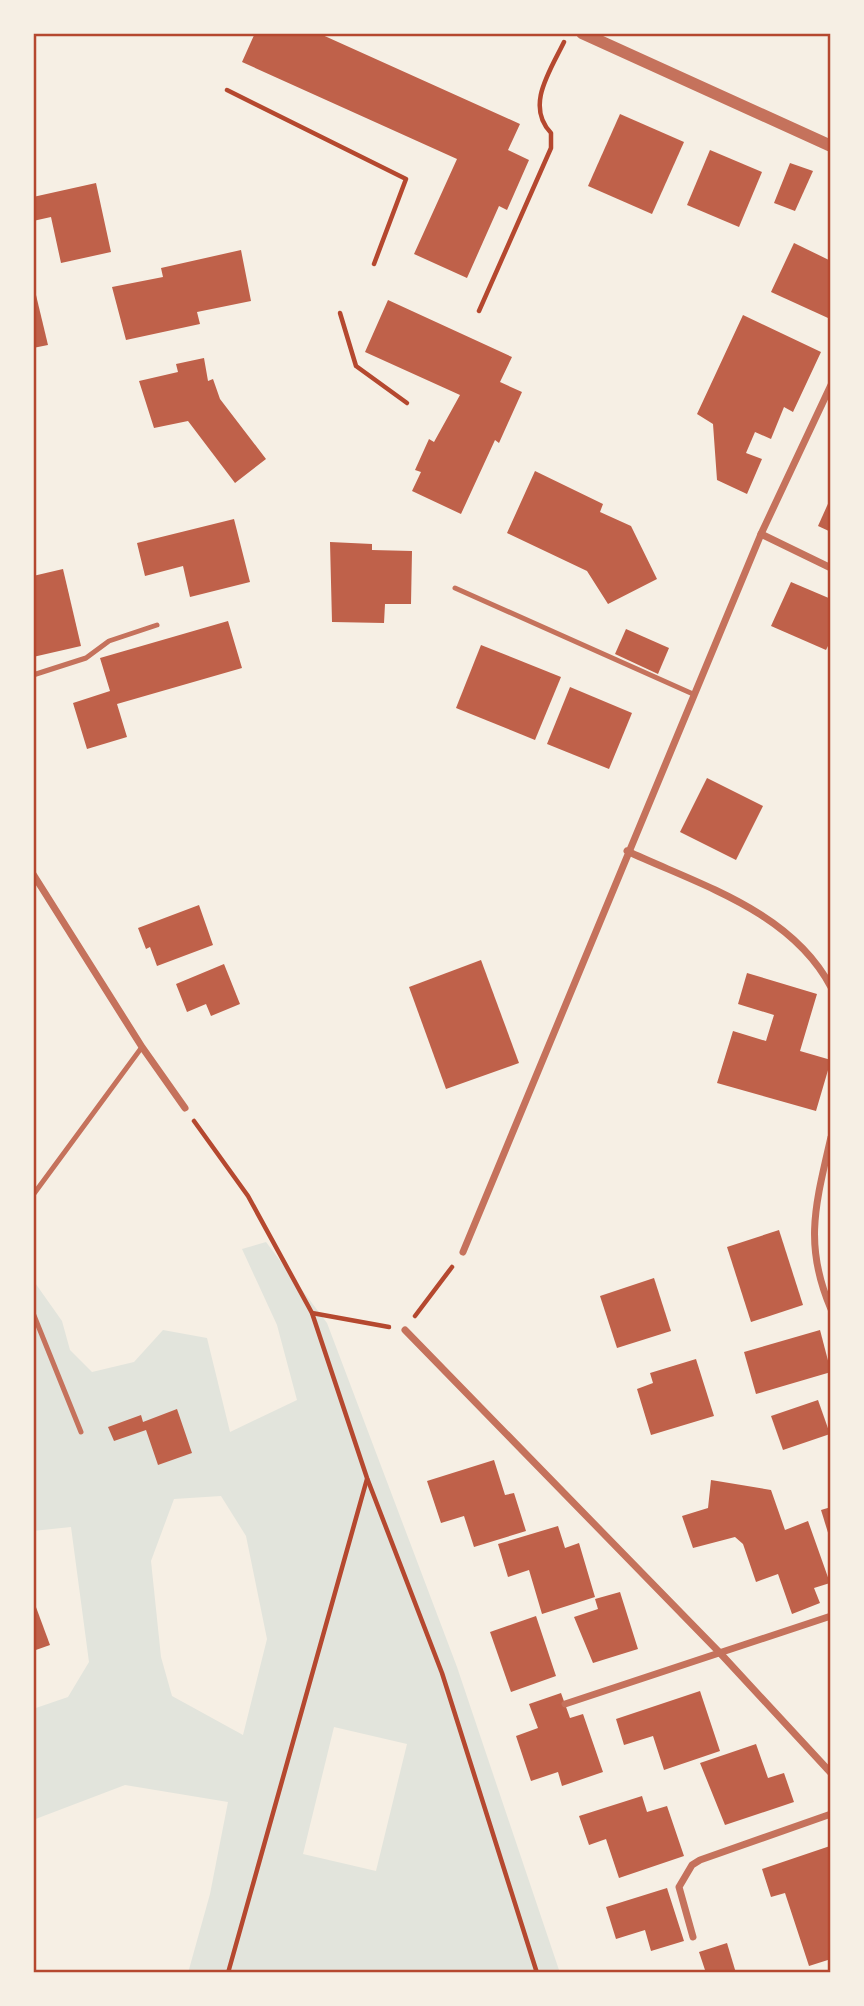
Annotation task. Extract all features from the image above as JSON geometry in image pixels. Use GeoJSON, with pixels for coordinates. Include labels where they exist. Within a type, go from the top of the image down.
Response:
{"type":"FeatureCollection","features":[{"type":"Feature","properties":{"kind":"street"},"geometry":{"type":"LineString","coordinates":[[582,33],[831,146]]}},
{"type":"Feature","properties":{"kind":"street"},"geometry":{"type":"LineString","coordinates":[[463,1252],[693,694],[761,534],[831,385]]}},
{"type":"Feature","properties":{"kind":"street"},"geometry":{"type":"LineString","coordinates":[[761,534],[831,568]]}},
{"type":"Feature","properties":{"kind":"street"},"geometry":{"type":"LineString","coordinates":[[627,852],[776,922],[820,965],[831,987]]}},
{"type":"Feature","properties":{"kind":"street"},"geometry":{"type":"LineString","coordinates":[[33,874],[142,1047],[185,1108]]}},
{"type":"Feature","properties":{"kind":"street"},"geometry":{"type":"LineString","coordinates":[[831,1137],[812,1244],[831,1309]]}},
{"type":"Feature","properties":{"kind":"street"},"geometry":{"type":"LineString","coordinates":[[405,1330],[720,1653],[831,1773]]}},
{"type":"Feature","properties":{"kind":"street"},"geometry":{"type":"LineString","coordinates":[[565,1703],[831,1616]]}},
{"type":"Feature","properties":{"kind":"street"},"geometry":{"type":"LineString","coordinates":[[693,1937],[678,1887],[692,1865],[831,1814]]}},
{"type":"Feature","properties":{"kind":"lane"},"geometry":{"type":"LineString","coordinates":[[455,588],[693,694]]}},
{"type":"Feature","properties":{"kind":"lane"},"geometry":{"type":"LineString","coordinates":[[33,675],[86,658],[109,641],[158,625]]}},
{"type":"Feature","properties":{"kind":"lane"},"geometry":{"type":"LineString","coordinates":[[33,1195],[142,1047]]}},
{"type":"Feature","properties":{"kind":"lane"},"geometry":{"type":"LineString","coordinates":[[33,1313],[81,1432]]}},
{"type":"Feature","properties":{"kind":"path"},"geometry":{"type":"LineString","coordinates":[[479,311],[551,148],[551,133],[541,122],[539,99],[563,44]]}},
{"type":"Feature","properties":{"kind":"path"},"geometry":{"type":"LineString","coordinates":[[227,90],[406,179],[374,264]]}},
{"type":"Feature","properties":{"kind":"path"},"geometry":{"type":"LineString","coordinates":[[340,313],[356,366],[407,403]]}},
{"type":"Feature","properties":{"kind":"path"},"geometry":{"type":"LineString","coordinates":[[185,1108],[248,1196],[312,1313],[367,1478],[442,1673],[537,1973]]}},
{"type":"Feature","properties":{"kind":"path"},"geometry":{"type":"LineString","coordinates":[[312,1313],[405,1330],[463,1252]]}},
{"type":"Feature","properties":{"kind":"path"},"geometry":{"type":"LineString","coordinates":[[228,1973],[367,1478]]}},
{"type":"Feature","properties":{"kind":"shaded area"},"geometry":{"type":"Polygon","coordinates":[[[266,1242],[327,1323],[457,1667],[560,1973],[188,1973],[210,1894],[228,1802],[125,1785],[33,1820],[33,1709],[68,1697],[89,1662],[71,1527],[33,1531],[33,1280],[62,1321],[70,1350],[92,1372],[134,1362],[163,1330],[207,1338],[230,1432],[297,1400],[277,1325],[242,1249],[266,1242]],[[221,1496],[174,1499],[151,1561],[161,1657],[172,1696],[243,1735],[267,1639],[246,1536],[221,1496]],[[334,1727],[303,1854],[376,1871],[407,1744],[334,1727]]]}},
{"type":"Feature","properties":{"kind":"building"},"geometry":{"type":"Polygon","coordinates":[[[255,33],[318,33],[520,124],[508,150],[529,160],[507,210],[499,206],[467,278],[414,254],[457,159],[242,62],[255,33]]]}},
{"type":"Feature","properties":{"kind":"building"},"geometry":{"type":"Polygon","coordinates":[[[620,114],[684,142],[652,214],[588,186],[620,114]]]}},
{"type":"Feature","properties":{"kind":"building"},"geometry":{"type":"Polygon","coordinates":[[[710,150],[762,172],[739,227],[687,205],[710,150]]]}},
{"type":"Feature","properties":{"kind":"building"},"geometry":{"type":"Polygon","coordinates":[[[790,163],[813,171],[795,211],[774,203],[790,163]]]}},
{"type":"Feature","properties":{"kind":"building"},"geometry":{"type":"Polygon","coordinates":[[[96,183],[111,252],[61,263],[51,217],[33,221],[33,197],[96,183]]]}},
{"type":"Feature","properties":{"kind":"building"},"geometry":{"type":"Polygon","coordinates":[[[794,243],[831,261],[828,318],[771,292],[794,243]]]}},
{"type":"Feature","properties":{"kind":"building"},"geometry":{"type":"Polygon","coordinates":[[[241,250],[251,301],[197,312],[200,324],[126,340],[112,287],[163,277],[161,268],[241,250]]]}},
{"type":"Feature","properties":{"kind":"building"},"geometry":{"type":"Polygon","coordinates":[[[36,295],[48,345],[33,348],[33,296],[36,295]]]}},
{"type":"Feature","properties":{"kind":"building"},"geometry":{"type":"Polygon","coordinates":[[[388,300],[512,357],[500,382],[522,392],[499,443],[495,440],[461,514],[412,491],[421,472],[415,470],[429,439],[434,442],[460,395],[365,352],[388,300]]]}},
{"type":"Feature","properties":{"kind":"building"},"geometry":{"type":"Polygon","coordinates":[[[743,315],[821,352],[793,412],[784,407],[771,439],[755,432],[746,453],[762,459],[747,494],[717,480],[713,424],[697,414],[743,315]]]}},
{"type":"Feature","properties":{"kind":"building"},"geometry":{"type":"Polygon","coordinates":[[[204,358],[208,381],[213,379],[220,399],[266,459],[235,483],[188,421],[154,428],[139,381],[178,372],[176,364],[204,358]]]}},
{"type":"Feature","properties":{"kind":"building"},"geometry":{"type":"Polygon","coordinates":[[[535,471],[603,504],[600,512],[631,526],[657,579],[608,604],[587,571],[507,533],[535,471]]]}},
{"type":"Feature","properties":{"kind":"building"},"geometry":{"type":"Polygon","coordinates":[[[831,497],[831,532],[818,526],[831,497]]]}},
{"type":"Feature","properties":{"kind":"building"},"geometry":{"type":"Polygon","coordinates":[[[234,519],[250,582],[190,597],[183,566],[145,576],[137,543],[234,519]]]}},
{"type":"Feature","properties":{"kind":"building"},"geometry":{"type":"Polygon","coordinates":[[[330,542],[372,544],[372,550],[412,551],[411,604],[385,604],[384,623],[332,622],[330,542]]]}},
{"type":"Feature","properties":{"kind":"building"},"geometry":{"type":"Polygon","coordinates":[[[63,569],[81,646],[33,657],[33,576],[63,569]]]}},
{"type":"Feature","properties":{"kind":"building"},"geometry":{"type":"Polygon","coordinates":[[[791,582],[831,599],[831,640],[826,650],[771,626],[791,582]]]}},
{"type":"Feature","properties":{"kind":"building"},"geometry":{"type":"Polygon","coordinates":[[[228,621],[242,668],[117,704],[127,737],[87,749],[73,703],[110,691],[100,658],[228,621]]]}},
{"type":"Feature","properties":{"kind":"building"},"geometry":{"type":"Polygon","coordinates":[[[626,629],[669,648],[658,674],[615,654],[626,629]]]}},
{"type":"Feature","properties":{"kind":"building"},"geometry":{"type":"Polygon","coordinates":[[[481,645],[561,677],[535,740],[456,708],[481,645]]]}},
{"type":"Feature","properties":{"kind":"building"},"geometry":{"type":"Polygon","coordinates":[[[570,687],[632,713],[609,769],[547,744],[570,687]]]}},
{"type":"Feature","properties":{"kind":"building"},"geometry":{"type":"Polygon","coordinates":[[[707,778],[763,806],[736,860],[680,832],[707,778]]]}},
{"type":"Feature","properties":{"kind":"building"},"geometry":{"type":"Polygon","coordinates":[[[199,905],[213,945],[157,966],[150,947],[146,949],[138,928],[199,905]]]}},
{"type":"Feature","properties":{"kind":"building"},"geometry":{"type":"Polygon","coordinates":[[[481,960],[519,1063],[446,1089],[409,987],[481,960]]]}},
{"type":"Feature","properties":{"kind":"building"},"geometry":{"type":"Polygon","coordinates":[[[224,964],[240,1004],[211,1016],[206,1004],[187,1012],[176,984],[224,964]]]}},
{"type":"Feature","properties":{"kind":"building"},"geometry":{"type":"Polygon","coordinates":[[[747,973],[817,994],[800,1051],[831,1060],[816,1111],[717,1083],[733,1031],[766,1041],[774,1015],[738,1004],[747,973]]]}},
{"type":"Feature","properties":{"kind":"building"},"geometry":{"type":"Polygon","coordinates":[[[779,1230],[803,1305],[751,1322],[727,1247],[779,1230]]]}},
{"type":"Feature","properties":{"kind":"building"},"geometry":{"type":"Polygon","coordinates":[[[654,1278],[671,1331],[617,1348],[600,1296],[654,1278]]]}},
{"type":"Feature","properties":{"kind":"building"},"geometry":{"type":"Polygon","coordinates":[[[820,1330],[831,1372],[756,1394],[744,1352],[820,1330]]]}},
{"type":"Feature","properties":{"kind":"building"},"geometry":{"type":"Polygon","coordinates":[[[696,1359],[714,1416],[651,1435],[637,1389],[653,1383],[650,1373],[696,1359]]]}},
{"type":"Feature","properties":{"kind":"building"},"geometry":{"type":"Polygon","coordinates":[[[818,1400],[830,1434],[783,1450],[771,1416],[818,1400]]]}},
{"type":"Feature","properties":{"kind":"building"},"geometry":{"type":"Polygon","coordinates":[[[177,1409],[192,1453],[158,1465],[146,1430],[114,1441],[108,1427],[141,1415],[143,1422],[177,1409]]]}},
{"type":"Feature","properties":{"kind":"building"},"geometry":{"type":"Polygon","coordinates":[[[494,1460],[505,1495],[514,1493],[526,1531],[474,1547],[464,1516],[441,1523],[427,1481],[494,1460]]]}},
{"type":"Feature","properties":{"kind":"building"},"geometry":{"type":"Polygon","coordinates":[[[711,1480],[771,1490],[785,1530],[808,1521],[830,1583],[814,1588],[820,1603],[792,1614],[778,1574],[756,1582],[743,1544],[735,1537],[693,1548],[682,1516],[708,1508],[711,1480]]]}},
{"type":"Feature","properties":{"kind":"building"},"geometry":{"type":"Polygon","coordinates":[[[831,1507],[831,1539],[830,1539],[821,1510],[831,1507]]]}},
{"type":"Feature","properties":{"kind":"building"},"geometry":{"type":"Polygon","coordinates":[[[558,1526],[565,1548],[579,1543],[595,1597],[542,1614],[529,1570],[508,1577],[498,1544],[558,1526]]]}},
{"type":"Feature","properties":{"kind":"building"},"geometry":{"type":"Polygon","coordinates":[[[620,1592],[638,1649],[593,1663],[574,1617],[598,1609],[595,1599],[620,1592]]]}},
{"type":"Feature","properties":{"kind":"building"},"geometry":{"type":"Polygon","coordinates":[[[33,1599],[50,1645],[33,1651],[33,1599]]]}},
{"type":"Feature","properties":{"kind":"building"},"geometry":{"type":"Polygon","coordinates":[[[536,1616],[556,1676],[511,1692],[490,1632],[536,1616]]]}},
{"type":"Feature","properties":{"kind":"building"},"geometry":{"type":"Polygon","coordinates":[[[700,1691],[720,1751],[664,1770],[653,1736],[624,1745],[616,1719],[700,1691]]]}},
{"type":"Feature","properties":{"kind":"building"},"geometry":{"type":"Polygon","coordinates":[[[561,1693],[570,1718],[583,1714],[603,1772],[562,1786],[558,1772],[531,1781],[516,1736],[538,1728],[529,1704],[561,1693]]]}},
{"type":"Feature","properties":{"kind":"building"},"geometry":{"type":"Polygon","coordinates":[[[756,1744],[768,1778],[784,1773],[794,1802],[725,1825],[700,1763],[756,1744]]]}},
{"type":"Feature","properties":{"kind":"building"},"geometry":{"type":"Polygon","coordinates":[[[642,1796],[647,1812],[667,1806],[684,1856],[619,1878],[606,1839],[589,1845],[579,1816],[642,1796]]]}},
{"type":"Feature","properties":{"kind":"building"},"geometry":{"type":"Polygon","coordinates":[[[830,1846],[831,1959],[809,1966],[785,1893],[771,1897],[762,1869],[830,1846]]]}},
{"type":"Feature","properties":{"kind":"building"},"geometry":{"type":"Polygon","coordinates":[[[667,1888],[684,1941],[651,1951],[645,1930],[616,1939],[606,1907],[667,1888]]]}},
{"type":"Feature","properties":{"kind":"building"},"geometry":{"type":"Polygon","coordinates":[[[727,1943],[736,1973],[706,1973],[699,1952],[727,1943]]]}}]}
